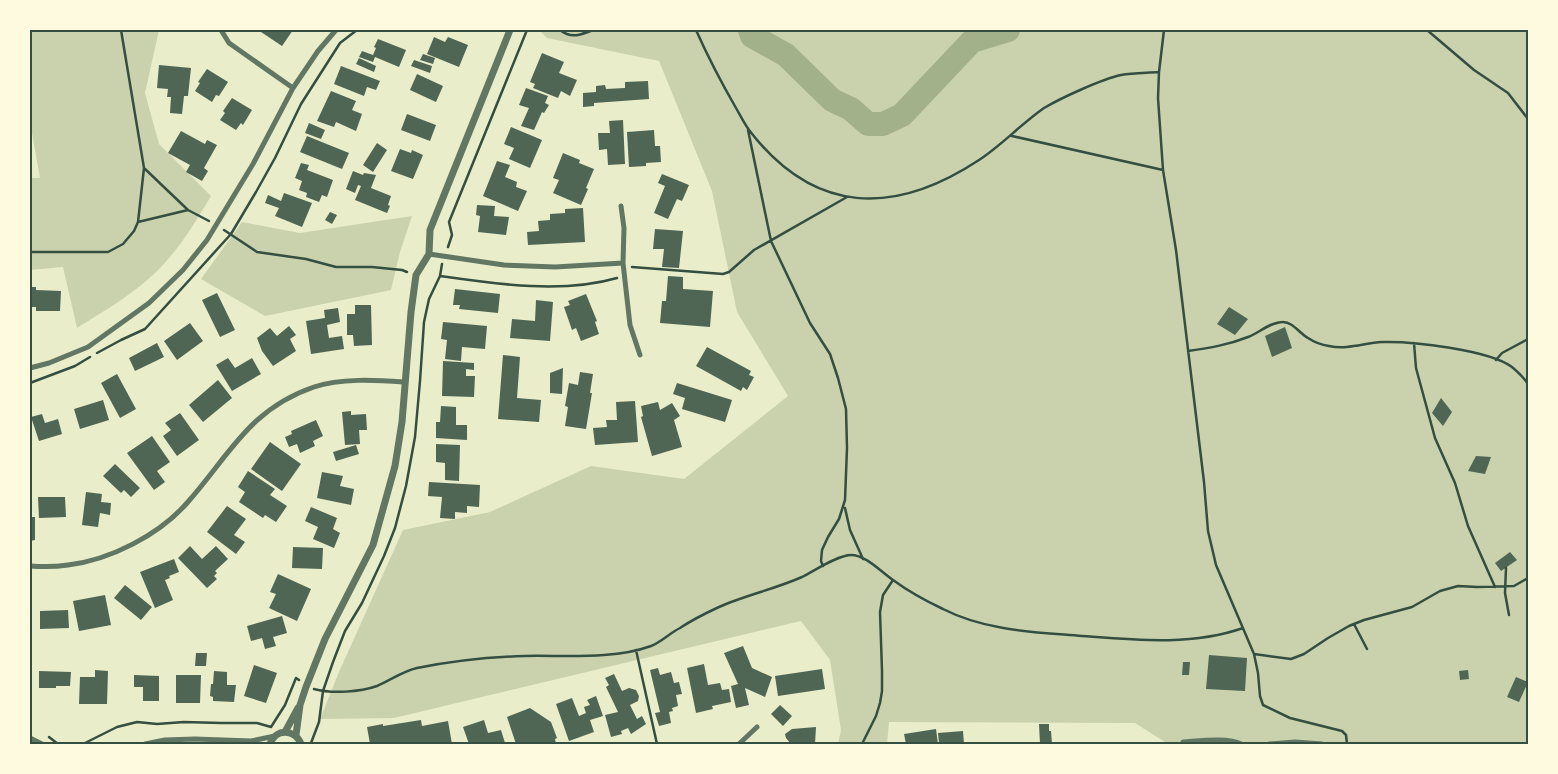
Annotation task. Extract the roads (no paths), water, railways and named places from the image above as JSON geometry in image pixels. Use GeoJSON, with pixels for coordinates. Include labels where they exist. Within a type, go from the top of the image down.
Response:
{"type":"FeatureCollection","features":[{"type":"Feature","properties":{"kind":"street"},"geometry":{"type":"LineString","coordinates":[[221,30],[229,43],[293,88]]}},
{"type":"Feature","properties":{"kind":"street"},"geometry":{"type":"LineString","coordinates":[[30,368],[48,363],[88,346],[149,303],[183,270],[197,254],[253,164],[293,88],[318,51],[336,30]]}},
{"type":"Feature","properties":{"kind":"street"},"geometry":{"type":"LineString","coordinates":[[285,732],[300,705],[325,639],[373,545],[396,466],[416,275],[429,254],[430,230],[510,30]]}},
{"type":"Feature","properties":{"kind":"street"},"geometry":{"type":"LineString","coordinates":[[621,206],[630,325],[640,355]]}},
{"type":"Feature","properties":{"kind":"street"},"geometry":{"type":"LineString","coordinates":[[429,254],[504,265],[555,268],[624,263]]}},
{"type":"Feature","properties":{"kind":"street"},"geometry":{"type":"LineString","coordinates":[[30,566],[50,567],[93,560],[135,543],[159,528],[186,504],[241,435],[262,414],[287,398],[312,387],[336,382],[404,382]]}},
{"type":"Feature","properties":{"kind":"street"},"geometry":{"type":"LineString","coordinates":[[300,705],[296,735],[301,744]]}},
{"type":"Feature","properties":{"kind":"street"},"geometry":{"type":"LineString","coordinates":[[739,744],[757,727]]}},
{"type":"Feature","properties":{"kind":"street"},"geometry":{"type":"LineString","coordinates":[[146,744],[165,740],[195,739],[251,741],[285,732],[296,735]]}},
{"type":"Feature","properties":{"kind":"street"},"geometry":{"type":"LineString","coordinates":[[270,744],[275,736]]}},
{"type":"Feature","properties":{"kind":"street"},"geometry":{"type":"LineString","coordinates":[[30,738],[42,744]]}},
{"type":"Feature","properties":{"kind":"street"},"geometry":{"type":"LineString","coordinates":[[1183,742],[1223,740],[1236,741],[1241,744]]}},
{"type":"Feature","properties":{"kind":"street"},"geometry":{"type":"LineString","coordinates":[[251,741],[260,744]]}},
{"type":"Feature","properties":{"kind":"street"},"geometry":{"type":"LineString","coordinates":[[1269,744],[1295,742],[1322,744]]}},
{"type":"Feature","properties":{"kind":"waterway"},"geometry":{"type":"LineString","coordinates":[[750,30],[752,36],[786,55],[832,100],[851,109],[868,124],[883,124],[902,115],[972,41],[1008,30]]}}]}
